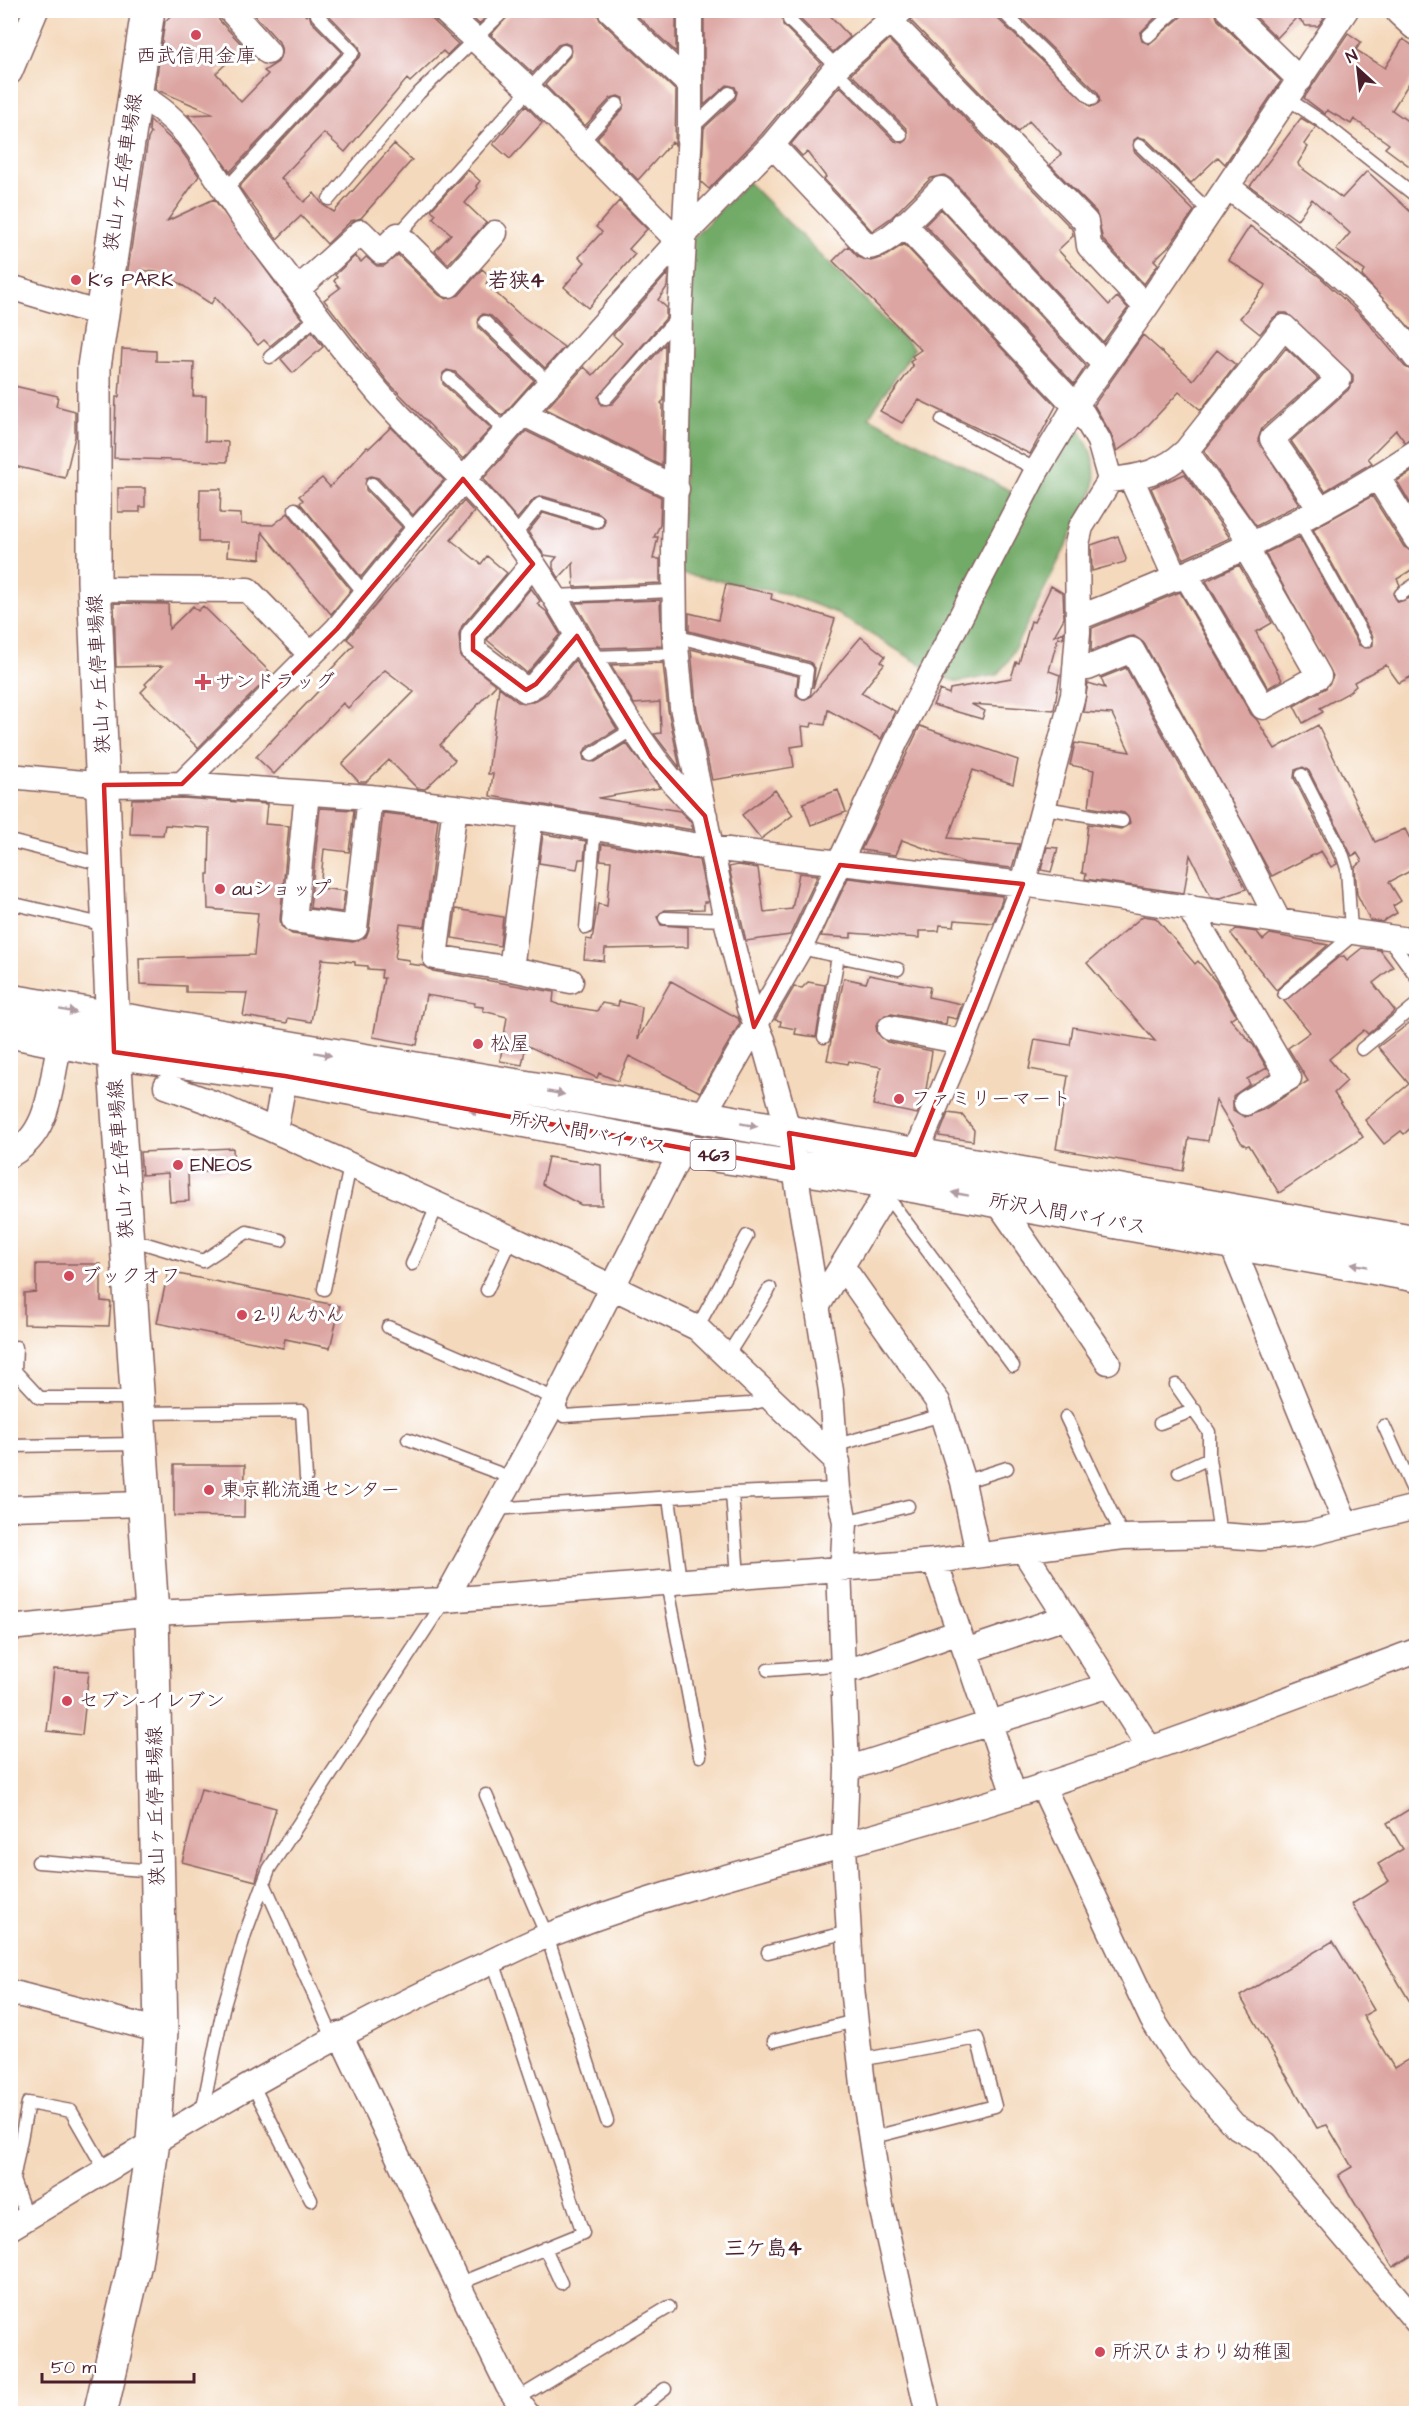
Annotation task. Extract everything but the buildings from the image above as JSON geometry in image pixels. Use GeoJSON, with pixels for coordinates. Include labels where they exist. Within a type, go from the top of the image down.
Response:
{"type":"FeatureCollection","features":[{"type":"Feature","properties":{"kind":"main road","name":"狭山ヶ丘停車場線"},"geometry":{"type":"LineString","coordinates":[[100,2414],[135,2263],[153,2141],[161,2031],[152,1613],[112,1018],[94,589],[94,367],[115,190],[135,93],[148,10]]}},
{"type":"Feature","properties":{"kind":"main road"},"geometry":{"type":"LineString","coordinates":[[1402,10],[1416,23]]}},
{"type":"Feature","properties":{"kind":"main road","name":"所沢入間バイパス"},"geometry":{"type":"LineString","coordinates":[[10,1001],[702,1117],[1416,1243]]}},
{"type":"Feature","properties":{"kind":"main road","name":"所沢入間バイパス"},"geometry":{"type":"LineString","coordinates":[[10,1031],[114,1052],[285,1076],[682,1150],[793,1168],[890,1189],[997,1201],[1416,1275]]}},
{"type":"Feature","properties":{"kind":"street"},"geometry":{"type":"LineString","coordinates":[[10,72],[36,10]]}},
{"type":"Feature","properties":{"kind":"street"},"geometry":{"type":"LineString","coordinates":[[230,10],[268,52]]}},
{"type":"Feature","properties":{"kind":"street"},"geometry":{"type":"LineString","coordinates":[[443,10],[681,238]]}},
{"type":"Feature","properties":{"kind":"street"},"geometry":{"type":"LineString","coordinates":[[610,10],[689,84]]}},
{"type":"Feature","properties":{"kind":"street"},"geometry":{"type":"LineString","coordinates":[[690,10],[690,130],[681,238],[673,591],[682,707],[726,920],[789,1133],[817,1307],[837,1454],[838,1490],[845,1521],[843,1558],[839,1569],[847,1769],[844,1846],[855,2021],[881,2206],[928,2414]]}},
{"type":"Feature","properties":{"kind":"street"},"geometry":{"type":"LineString","coordinates":[[1228,10],[1294,90]]}},
{"type":"Feature","properties":{"kind":"street"},"geometry":{"type":"LineString","coordinates":[[702,1117],[800,948],[896,741],[1037,470],[1076,405],[1228,188],[1346,10]]}},
{"type":"Feature","properties":{"kind":"street"},"geometry":{"type":"LineString","coordinates":[[182,784],[311,655],[417,531],[681,238],[772,145],[836,68],[893,14],[1086,222],[1089,246],[1146,307]]}},
{"type":"Feature","properties":{"kind":"street"},"geometry":{"type":"LineString","coordinates":[[135,93],[152,101],[173,119],[199,148],[242,218],[378,392],[464,479],[514,536],[554,596],[651,757],[705,816]]}},
{"type":"Feature","properties":{"kind":"street"},"geometry":{"type":"LineString","coordinates":[[772,145],[868,246],[876,246],[904,224],[941,189],[1104,364]]}},
{"type":"Feature","properties":{"kind":"street"},"geometry":{"type":"LineString","coordinates":[[1228,188],[1317,257],[1371,306],[1416,358]]}},
{"type":"Feature","properties":{"kind":"street"},"geometry":{"type":"LineString","coordinates":[[904,224],[1076,405],[1263,706],[1319,676],[1246,548],[1244,532],[1186,451]]}},
{"type":"Feature","properties":{"kind":"street"},"geometry":{"type":"LineString","coordinates":[[298,289],[362,232],[381,252],[398,235],[449,285],[495,233]]}},
{"type":"Feature","properties":{"kind":"street"},"geometry":{"type":"LineString","coordinates":[[10,287],[100,314]]}},
{"type":"Feature","properties":{"kind":"street"},"geometry":{"type":"LineString","coordinates":[[915,1155],[963,1042],[1023,884],[1045,808],[1073,695],[1078,618],[1077,544],[1081,527],[1120,479],[1171,465],[1186,451],[1284,327],[1339,379],[1272,439],[1310,516]]}},
{"type":"Feature","properties":{"kind":"street"},"geometry":{"type":"LineString","coordinates":[[524,414],[677,489]]}},
{"type":"Feature","properties":{"kind":"street"},"geometry":{"type":"LineString","coordinates":[[1078,618],[1246,548],[1378,478],[1416,452]]}},
{"type":"Feature","properties":{"kind":"street"},"geometry":{"type":"LineString","coordinates":[[1378,478],[1416,539]]}},
{"type":"Feature","properties":{"kind":"street"},"geometry":{"type":"LineString","coordinates":[[533,564],[473,635],[473,650],[526,690],[536,684],[577,636]]}},
{"type":"Feature","properties":{"kind":"street"},"geometry":{"type":"LineString","coordinates":[[94,589],[248,590],[311,655]]}},
{"type":"Feature","properties":{"kind":"street"},"geometry":{"type":"LineString","coordinates":[[1076,659],[1088,668],[1132,650],[1234,833],[1278,920]]}},
{"type":"Feature","properties":{"kind":"street"},"geometry":{"type":"LineString","coordinates":[[10,776],[104,785],[182,784],[370,797],[531,817],[711,848],[840,865],[1023,884],[1354,930],[1389,939],[1416,941]]}},
{"type":"Feature","properties":{"kind":"street"},"geometry":{"type":"LineString","coordinates":[[307,793],[294,920],[355,928],[370,797]]}},
{"type":"Feature","properties":{"kind":"street"},"geometry":{"type":"LineString","coordinates":[[454,807],[435,957],[571,981]]}},
{"type":"Feature","properties":{"kind":"street"},"geometry":{"type":"LineString","coordinates":[[511,969],[531,817]]}},
{"type":"Feature","properties":{"kind":"street"},"geometry":{"type":"LineString","coordinates":[[1188,906],[1289,1078],[1246,1103]]}},
{"type":"Feature","properties":{"kind":"street"},"geometry":{"type":"LineString","coordinates":[[890,1028],[963,1042]]}},
{"type":"Feature","properties":{"kind":"street"},"geometry":{"type":"LineString","coordinates":[[10,1155],[27,1146],[38,1130],[50,1098],[57,1056]]}},
{"type":"Feature","properties":{"kind":"street"},"geometry":{"type":"LineString","coordinates":[[275,1131],[285,1076]]}},
{"type":"Feature","properties":{"kind":"street"},"geometry":{"type":"LineString","coordinates":[[166,1086],[275,1131],[511,1238],[698,1328],[770,1399],[837,1454]]}},
{"type":"Feature","properties":{"kind":"street"},"geometry":{"type":"LineString","coordinates":[[445,1600],[556,1399],[682,1150]]}},
{"type":"Feature","properties":{"kind":"street"},"geometry":{"type":"LineString","coordinates":[[817,1307],[890,1189]]}},
{"type":"Feature","properties":{"kind":"street"},"geometry":{"type":"LineString","coordinates":[[997,1201],[1108,1362]]}},
{"type":"Feature","properties":{"kind":"street"},"geometry":{"type":"LineString","coordinates":[[1231,1243],[1346,1524]]}},
{"type":"Feature","properties":{"kind":"street"},"geometry":{"type":"LineString","coordinates":[[842,1266],[938,1402],[963,1482],[978,1554]]}},
{"type":"Feature","properties":{"kind":"street"},"geometry":{"type":"LineString","coordinates":[[10,1508],[144,1504]]}},
{"type":"Feature","properties":{"kind":"street"},"geometry":{"type":"LineString","coordinates":[[10,1628],[152,1613],[445,1600],[839,1569],[935,1561],[1124,1537],[1220,1534],[1260,1538],[1308,1534],[1416,1507]]}},
{"type":"Feature","properties":{"kind":"street"},"geometry":{"type":"LineString","coordinates":[[1024,1551],[1150,1749]]}},
{"type":"Feature","properties":{"kind":"street"},"geometry":{"type":"LineString","coordinates":[[935,1561],[1014,1795]]}},
{"type":"Feature","properties":{"kind":"street"},"geometry":{"type":"LineString","coordinates":[[844,1667],[858,1668],[1066,1617]]}},
{"type":"Feature","properties":{"kind":"street"},"geometry":{"type":"LineString","coordinates":[[19,2223],[202,2112],[337,2036],[547,1936],[688,1888],[844,1846],[1014,1795],[1150,1749],[1416,1651]]}},
{"type":"Feature","properties":{"kind":"street"},"geometry":{"type":"LineString","coordinates":[[847,1769],[1109,1685]]}},
{"type":"Feature","properties":{"kind":"street"},"geometry":{"type":"LineString","coordinates":[[1042,1785],[1152,2019],[1180,2063],[1234,2126],[1266,2144],[1416,2321]]}},
{"type":"Feature","properties":{"kind":"street"},"geometry":{"type":"LineString","coordinates":[[10,1992],[161,2031]]}},
{"type":"Feature","properties":{"kind":"street"},"geometry":{"type":"LineString","coordinates":[[337,2036],[458,2284],[522,2406]]}},
{"type":"Feature","properties":{"kind":"lane"},"geometry":{"type":"LineString","coordinates":[[329,199],[419,93],[504,10]]}},
{"type":"Feature","properties":{"kind":"lane"},"geometry":{"type":"LineString","coordinates":[[1001,10],[1092,99]]}},
{"type":"Feature","properties":{"kind":"lane"},"geometry":{"type":"LineString","coordinates":[[1148,36],[1176,10]]}},
{"type":"Feature","properties":{"kind":"lane"},"geometry":{"type":"LineString","coordinates":[[224,191],[353,52],[317,15]]}},
{"type":"Feature","properties":{"kind":"lane"},"geometry":{"type":"LineString","coordinates":[[789,20],[901,135]]}},
{"type":"Feature","properties":{"kind":"lane"},"geometry":{"type":"LineString","coordinates":[[398,235],[564,51]]}},
{"type":"Feature","properties":{"kind":"lane"},"geometry":{"type":"LineString","coordinates":[[1294,90],[1321,121],[1416,196]]}},
{"type":"Feature","properties":{"kind":"lane"},"geometry":{"type":"LineString","coordinates":[[690,130],[729,93]]}},
{"type":"Feature","properties":{"kind":"lane"},"geometry":{"type":"LineString","coordinates":[[581,142],[617,104]]}},
{"type":"Feature","properties":{"kind":"lane"},"geometry":{"type":"LineString","coordinates":[[1140,145],[1210,212]]}},
{"type":"Feature","properties":{"kind":"lane"},"geometry":{"type":"LineString","coordinates":[[270,357],[320,315]]}},
{"type":"Feature","properties":{"kind":"lane"},"geometry":{"type":"LineString","coordinates":[[606,398],[680,315]]}},
{"type":"Feature","properties":{"kind":"lane"},"geometry":{"type":"LineString","coordinates":[[485,322],[550,384]]}},
{"type":"Feature","properties":{"kind":"lane"},"geometry":{"type":"LineString","coordinates":[[449,378],[507,432]]}},
{"type":"Feature","properties":{"kind":"lane"},"geometry":{"type":"LineString","coordinates":[[942,420],[1037,470]]}},
{"type":"Feature","properties":{"kind":"lane"},"geometry":{"type":"LineString","coordinates":[[372,484],[417,531]]}},
{"type":"Feature","properties":{"kind":"lane"},"geometry":{"type":"LineString","coordinates":[[514,536],[540,504],[597,520]]}},
{"type":"Feature","properties":{"kind":"lane"},"geometry":{"type":"LineString","coordinates":[[295,509],[365,594]]}},
{"type":"Feature","properties":{"kind":"lane"},"geometry":{"type":"LineString","coordinates":[[1310,516],[1366,640]]}},
{"type":"Feature","properties":{"kind":"lane"},"geometry":{"type":"LineString","coordinates":[[1401,594],[1416,584]]}},
{"type":"Feature","properties":{"kind":"lane"},"geometry":{"type":"LineString","coordinates":[[554,596],[673,591]]}},
{"type":"Feature","properties":{"kind":"lane"},"geometry":{"type":"LineString","coordinates":[[591,657],[677,645],[807,670],[804,692]]}},
{"type":"Feature","properties":{"kind":"lane"},"geometry":{"type":"LineString","coordinates":[[591,755],[633,729]]}},
{"type":"Feature","properties":{"kind":"lane"},"geometry":{"type":"LineString","coordinates":[[1284,993],[1354,930],[1347,869],[1343,856],[1302,775]]}},
{"type":"Feature","properties":{"kind":"lane"},"geometry":{"type":"LineString","coordinates":[[1045,808],[1122,821]]}},
{"type":"Feature","properties":{"kind":"lane"},"geometry":{"type":"LineString","coordinates":[[586,928],[595,828]]}},
{"type":"Feature","properties":{"kind":"lane"},"geometry":{"type":"LineString","coordinates":[[10,841],[107,866]]}},
{"type":"Feature","properties":{"kind":"lane"},"geometry":{"type":"LineString","coordinates":[[10,903],[109,926]]}},
{"type":"Feature","properties":{"kind":"lane"},"geometry":{"type":"LineString","coordinates":[[665,918],[726,920]]}},
{"type":"Feature","properties":{"kind":"lane"},"geometry":{"type":"LineString","coordinates":[[1389,939],[1416,976]]}},
{"type":"Feature","properties":{"kind":"lane"},"geometry":{"type":"LineString","coordinates":[[800,948],[898,969]]}},
{"type":"Feature","properties":{"kind":"lane"},"geometry":{"type":"LineString","coordinates":[[824,1037],[838,956]]}},
{"type":"Feature","properties":{"kind":"lane"},"geometry":{"type":"LineString","coordinates":[[1362,1049],[1416,1005]]}},
{"type":"Feature","properties":{"kind":"lane"},"geometry":{"type":"LineString","coordinates":[[324,1288],[350,1166]]}},
{"type":"Feature","properties":{"kind":"lane"},"geometry":{"type":"LineString","coordinates":[[890,1189],[1013,1366]]}},
{"type":"Feature","properties":{"kind":"lane"},"geometry":{"type":"LineString","coordinates":[[412,1264],[437,1206]]}},
{"type":"Feature","properties":{"kind":"lane"},"geometry":{"type":"LineString","coordinates":[[126,1238],[203,1261],[247,1232],[281,1240]]}},
{"type":"Feature","properties":{"kind":"lane"},"geometry":{"type":"LineString","coordinates":[[698,1328],[747,1236]]}},
{"type":"Feature","properties":{"kind":"lane"},"geometry":{"type":"LineString","coordinates":[[487,1290],[511,1238]]}},
{"type":"Feature","properties":{"kind":"lane"},"geometry":{"type":"LineString","coordinates":[[727,1356],[771,1288]]}},
{"type":"Feature","properties":{"kind":"lane"},"geometry":{"type":"LineString","coordinates":[[388,1327],[556,1399],[564,1416],[750,1404],[770,1399]]}},
{"type":"Feature","properties":{"kind":"lane"},"geometry":{"type":"LineString","coordinates":[[14,1355],[15,1371],[40,1398],[138,1418]]}},
{"type":"Feature","properties":{"kind":"lane"},"geometry":{"type":"LineString","coordinates":[[1176,1385],[1209,1432],[1209,1458],[1220,1534]]}},
{"type":"Feature","properties":{"kind":"lane"},"geometry":{"type":"LineString","coordinates":[[1160,1423],[1195,1410]]}},
{"type":"Feature","properties":{"kind":"lane"},"geometry":{"type":"LineString","coordinates":[[10,1446],[138,1418],[302,1411],[306,1478]]}},
{"type":"Feature","properties":{"kind":"lane"},"geometry":{"type":"LineString","coordinates":[[837,1454],[942,1415]]}},
{"type":"Feature","properties":{"kind":"lane"},"geometry":{"type":"LineString","coordinates":[[1066,1417],[1124,1537]]}},
{"type":"Feature","properties":{"kind":"lane"},"geometry":{"type":"LineString","coordinates":[[1384,1426],[1416,1497]]}},
{"type":"Feature","properties":{"kind":"lane"},"geometry":{"type":"LineString","coordinates":[[408,1440],[512,1478]]}},
{"type":"Feature","properties":{"kind":"lane"},"geometry":{"type":"LineString","coordinates":[[1179,1472],[1209,1458]]}},
{"type":"Feature","properties":{"kind":"lane"},"geometry":{"type":"LineString","coordinates":[[963,1482],[1007,1468]]}},
{"type":"Feature","properties":{"kind":"lane"},"geometry":{"type":"LineString","coordinates":[[494,1510],[732,1493],[838,1490]]}},
{"type":"Feature","properties":{"kind":"lane"},"geometry":{"type":"LineString","coordinates":[[732,1493],[738,1577]]}},
{"type":"Feature","properties":{"kind":"lane"},"geometry":{"type":"LineString","coordinates":[[669,1498],[673,1582],[700,1756]]}},
{"type":"Feature","properties":{"kind":"lane"},"geometry":{"type":"LineString","coordinates":[[845,1521],[908,1506]]}},
{"type":"Feature","properties":{"kind":"lane"},"geometry":{"type":"LineString","coordinates":[[202,2112],[223,2009],[269,1869],[445,1600]]}},
{"type":"Feature","properties":{"kind":"lane"},"geometry":{"type":"LineString","coordinates":[[768,1670],[833,1665],[844,1667]]}},
{"type":"Feature","properties":{"kind":"lane"},"geometry":{"type":"LineString","coordinates":[[486,1795],[547,1936],[608,2121]]}},
{"type":"Feature","properties":{"kind":"lane"},"geometry":{"type":"LineString","coordinates":[[38,1862],[157,1871]]}},
{"type":"Feature","properties":{"kind":"lane"},"geometry":{"type":"LineString","coordinates":[[264,1883],[337,2036]]}},
{"type":"Feature","properties":{"kind":"lane"},"geometry":{"type":"LineString","coordinates":[[768,1952],[848,1932]]}},
{"type":"Feature","properties":{"kind":"lane"},"geometry":{"type":"LineString","coordinates":[[458,2284],[582,2233],[493,1961]]}},
{"type":"Feature","properties":{"kind":"lane"},"geometry":{"type":"LineString","coordinates":[[774,2041],[855,2021]]}},
{"type":"Feature","properties":{"kind":"lane"},"geometry":{"type":"LineString","coordinates":[[860,2060],[977,2038],[995,2106],[870,2138]]}},
{"type":"Feature","properties":{"kind":"lane"},"geometry":{"type":"LineString","coordinates":[[252,2084],[311,2200]]}},
{"type":"Feature","properties":{"kind":"lane"},"geometry":{"type":"LineString","coordinates":[[19,2223],[14,2180],[28,2103],[71,2111],[105,2170]]}},
{"type":"Feature","properties":{"kind":"lane"},"geometry":{"type":"LineString","coordinates":[[544,2248],[561,2283]]}},
{"type":"Feature","properties":{"kind":"lane"},"geometry":{"type":"LineString","coordinates":[[522,2406],[669,2307]]}},
{"type":"Feature","properties":{"kind":"lane"},"geometry":{"type":"LineString","coordinates":[[633,2414],[665,2388]]}},
{"type":"Feature","properties":{"kind":"highlighted area"},"geometry":{"type":"Polygon","coordinates":[[[463,479],[533,564],[473,635],[473,650],[526,690],[536,684],[577,636],[651,757],[705,816],[754,1027],[840,865],[1023,884],[915,1155],[789,1133],[793,1168],[285,1076],[114,1052],[104,785],[182,784],[337,629],[463,479]]]}},
{"type":"Feature","properties":{"kind":"green space"},"geometry":{"type":"Polygon","coordinates":[[[748,182],[914,349],[869,417],[1028,500],[1074,421],[1089,447],[1095,471],[1093,492],[1009,660],[997,675],[958,682],[942,677],[834,612],[787,594],[680,573],[692,239],[748,182]]]}},
{"type":"Feature","properties":{"kind":"place","name":"西武信用金庫"},"geometry":{"type":"Point","coordinates":[196,35]}},
{"type":"Feature","properties":{"kind":"place","name":"K's PARK"},"geometry":{"type":"Point","coordinates":[76,280]}},
{"type":"Feature","properties":{"kind":"place","name":"サンドラッグ"},"geometry":{"type":"Point","coordinates":[203,682]}},
{"type":"Feature","properties":{"kind":"place","name":"auショップ"},"geometry":{"type":"Point","coordinates":[220,889]}},
{"type":"Feature","properties":{"kind":"place","name":"松屋"},"geometry":{"type":"Point","coordinates":[478,1044]}},
{"type":"Feature","properties":{"kind":"place","name":"ファミリーマート"},"geometry":{"type":"Point","coordinates":[899,1099]}},
{"type":"Feature","properties":{"kind":"place","name":"ENEOS"},"geometry":{"type":"Point","coordinates":[178,1165]}},
{"type":"Feature","properties":{"kind":"place","name":"ブックオフ"},"geometry":{"type":"Point","coordinates":[69,1276]}},
{"type":"Feature","properties":{"kind":"place","name":"2りんかん"},"geometry":{"type":"Point","coordinates":[242,1315]}},
{"type":"Feature","properties":{"kind":"place","name":"東京靴流通センター"},"geometry":{"type":"Point","coordinates":[209,1490]}},
{"type":"Feature","properties":{"kind":"place","name":"セブン-イレブン"},"geometry":{"type":"Point","coordinates":[67,1701]}},
{"type":"Feature","properties":{"kind":"place","name":"所沢ひまわり幼稚園"},"geometry":{"type":"Point","coordinates":[1100,2352]}},
{"type":"Feature","properties":{"kind":"district","name":"若狭4"},"geometry":{"type":"Point","coordinates":[516,280]}},
{"type":"Feature","properties":{"kind":"district","name":"三ケ島4"},"geometry":{"type":"Point","coordinates":[763,2248]}}]}
